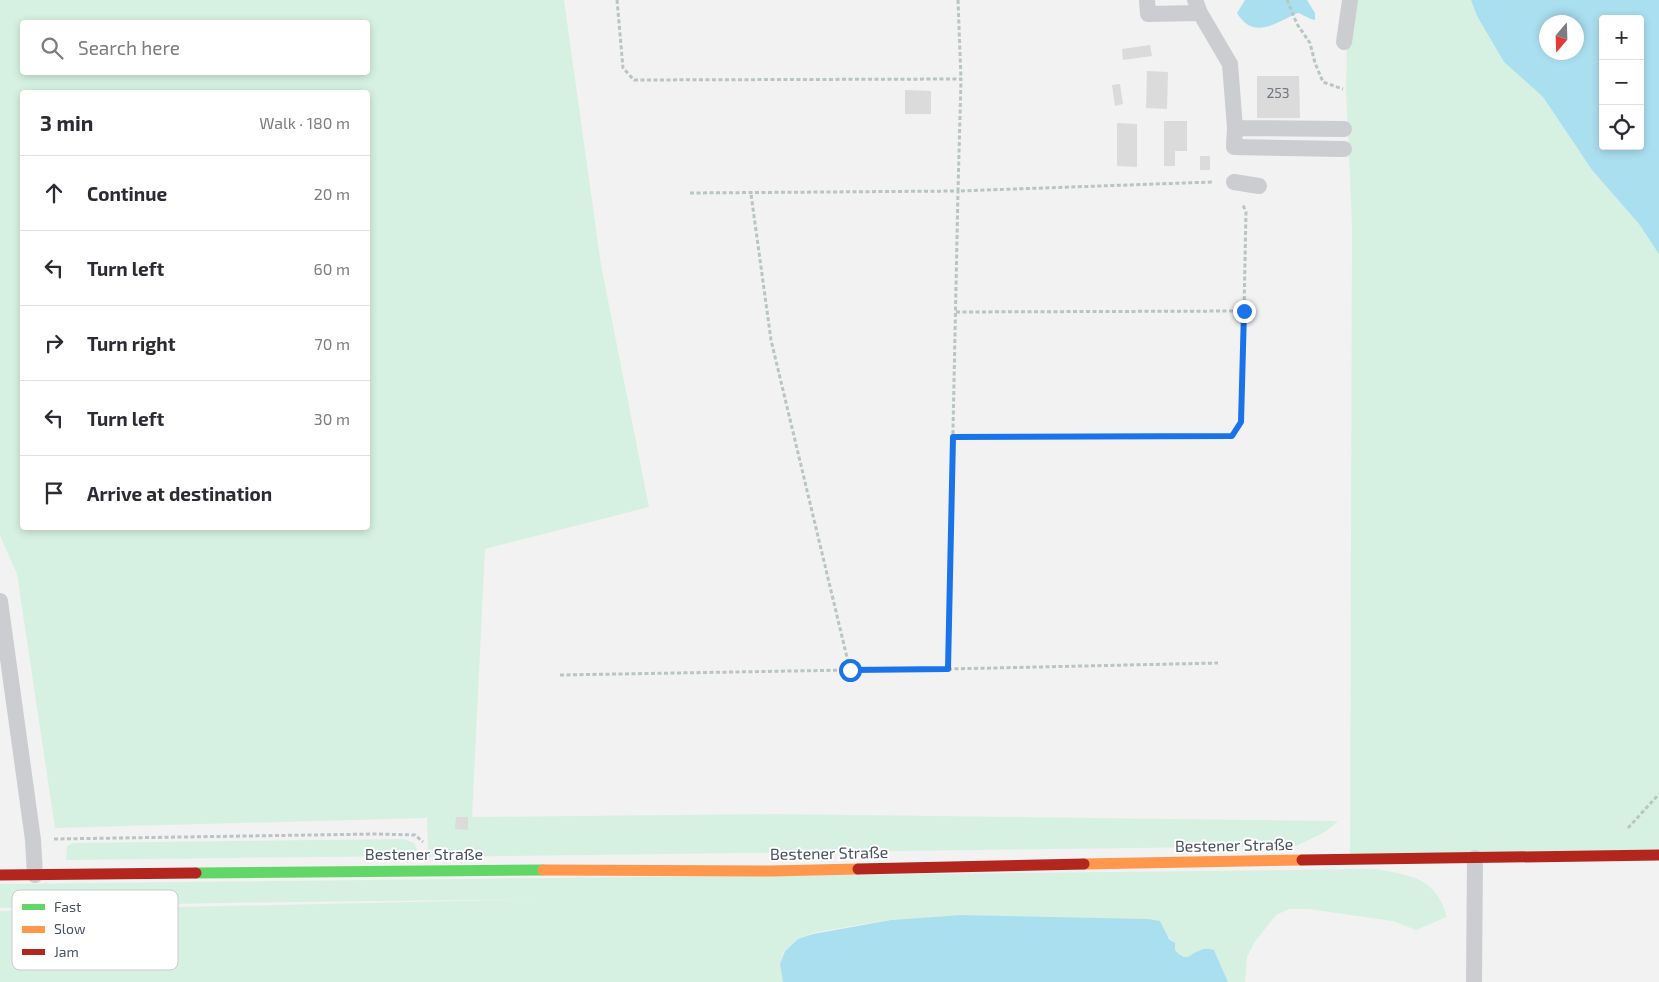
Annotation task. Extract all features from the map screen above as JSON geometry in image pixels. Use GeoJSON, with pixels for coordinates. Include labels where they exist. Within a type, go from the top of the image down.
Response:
{"type":"FeatureCollection","features":[{"type":"Feature","properties":{"kind":"street","name":"Bestener Straße"},"geometry":{"type":"LineString","coordinates":[[0,875],[428,870],[771,871],[1335,859],[1659,855]]}},
{"type":"Feature","properties":{"kind":"lane"},"geometry":{"type":"LineString","coordinates":[[1147,0],[1148,14],[1197,6],[1230,64],[1235,128],[1234,147],[1344,149]]}},
{"type":"Feature","properties":{"kind":"lane"},"geometry":{"type":"LineString","coordinates":[[1344,42],[1350,0]]}},
{"type":"Feature","properties":{"kind":"lane"},"geometry":{"type":"LineString","coordinates":[[1235,128],[1344,129]]}},
{"type":"Feature","properties":{"kind":"lane"},"geometry":{"type":"LineString","coordinates":[[1234,182],[1259,186]]}},
{"type":"Feature","properties":{"kind":"lane"},"geometry":{"type":"LineString","coordinates":[[0,601],[33,840],[35,875]]}},
{"type":"Feature","properties":{"kind":"lane"},"geometry":{"type":"LineString","coordinates":[[1474,982],[1475,858]]}},
{"type":"Feature","properties":{"kind":"path"},"geometry":{"type":"LineString","coordinates":[[617,0],[623,68],[634,80],[960,79]]}},
{"type":"Feature","properties":{"kind":"path"},"geometry":{"type":"LineString","coordinates":[[948,669],[960,79],[958,0]]}},
{"type":"Feature","properties":{"kind":"path"},"geometry":{"type":"LineString","coordinates":[[1287,0],[1297,24],[1310,43],[1315,63],[1323,82],[1343,89]]}},
{"type":"Feature","properties":{"kind":"path"},"geometry":{"type":"LineString","coordinates":[[690,193],[958,191],[1234,182],[1246,212],[1241,422],[1232,436],[953,437]]}},
{"type":"Feature","properties":{"kind":"path"},"geometry":{"type":"LineString","coordinates":[[750,194],[771,340],[850,670]]}},
{"type":"Feature","properties":{"kind":"path"},"geometry":{"type":"LineString","coordinates":[[956,312],[1244,311]]}},
{"type":"Feature","properties":{"kind":"path"},"geometry":{"type":"LineString","coordinates":[[560,675],[948,669],[1218,662]]}},
{"type":"Feature","properties":{"kind":"green space"},"geometry":{"type":"Polygon","coordinates":[[[0,0],[564,0],[601,265],[649,507],[485,549],[472,817],[775,814],[1338,821],[1325,832],[1296,846],[428,857],[427,818],[55,828],[17,574],[0,536],[0,0]]]}},
{"type":"Feature","properties":{"kind":"green space"},"geometry":{"type":"Polygon","coordinates":[[[1353,0],[1471,0],[1477,16],[1504,62],[1543,97],[1592,170],[1639,224],[1659,254],[1659,850],[1350,855],[1352,226],[1346,90],[1347,42],[1353,0]]]}},
{"type":"Feature","properties":{"kind":"green space"},"geometry":{"type":"Polygon","coordinates":[[[404,839],[414,843],[417,849],[415,856],[66,860],[67,846],[73,843],[404,839]]]}},
{"type":"Feature","properties":{"kind":"green space"},"geometry":{"type":"Polygon","coordinates":[[[1376,869],[1412,877],[1429,886],[1442,904],[1447,917],[1416,930],[1393,921],[1309,909],[1289,909],[1276,915],[1254,943],[1247,957],[1245,982],[1228,982],[1214,950],[1203,949],[1188,957],[1183,957],[1175,950],[1174,943],[1165,933],[1160,921],[961,915],[891,920],[813,933],[798,939],[784,951],[780,964],[783,982],[0,982],[0,911],[12,911],[12,970],[178,970],[178,907],[546,899],[178,904],[178,890],[12,890],[12,908],[0,908],[0,884],[1376,869]]]}},
{"type":"Feature","properties":{"kind":"water"},"geometry":{"type":"Polygon","coordinates":[[[1245,0],[1307,0],[1315,13],[1315,20],[1298,13],[1266,27],[1258,28],[1251,26],[1237,13],[1245,0]]]}},
{"type":"Feature","properties":{"kind":"water"},"geometry":{"type":"Polygon","coordinates":[[[1471,0],[1659,0],[1659,254],[1639,224],[1592,170],[1543,97],[1504,62],[1477,16],[1471,0]]]}},
{"type":"Feature","properties":{"kind":"water"},"geometry":{"type":"Polygon","coordinates":[[[961,915],[1148,919],[1160,921],[1169,939],[1175,943],[1175,950],[1179,954],[1188,957],[1204,949],[1214,950],[1228,982],[783,982],[780,964],[785,951],[798,939],[813,934],[891,920],[961,915]]]}},
{"type":"Feature","properties":{"kind":"building"},"geometry":{"type":"Polygon","coordinates":[[[1150,45],[1152,56],[1123,60],[1122,49],[1150,45]]]}},
{"type":"Feature","properties":{"kind":"building"},"geometry":{"type":"Polygon","coordinates":[[[1147,71],[1168,72],[1167,109],[1146,108],[1147,71]]]}},
{"type":"Feature","properties":{"kind":"building"},"geometry":{"type":"Polygon","coordinates":[[[1257,76],[1299,76],[1300,118],[1257,118],[1257,76]]]}},
{"type":"Feature","properties":{"kind":"building"},"geometry":{"type":"Polygon","coordinates":[[[1120,84],[1123,104],[1115,106],[1112,85],[1120,84]]]}},
{"type":"Feature","properties":{"kind":"building"},"geometry":{"type":"Polygon","coordinates":[[[905,90],[931,91],[931,114],[905,114],[905,90]]]}},
{"type":"Feature","properties":{"kind":"building"},"geometry":{"type":"Polygon","coordinates":[[[1164,121],[1187,121],[1187,151],[1175,151],[1175,166],[1164,166],[1164,121]]]}},
{"type":"Feature","properties":{"kind":"building"},"geometry":{"type":"Polygon","coordinates":[[[1117,123],[1137,124],[1137,167],[1117,166],[1117,123]]]}},
{"type":"Feature","properties":{"kind":"building"},"geometry":{"type":"Polygon","coordinates":[[[1200,156],[1210,156],[1210,170],[1200,170],[1200,156]]]}},
{"type":"Feature","properties":{"kind":"building"},"geometry":{"type":"Polygon","coordinates":[[[456,817],[468,817],[468,830],[455,829],[456,817]]]}},
{"type":"Feature","properties":{"kind":"traffic: fast"},"geometry":{"type":"LineString","coordinates":[[196,873],[543,870]]}},
{"type":"Feature","properties":{"kind":"traffic: slow"},"geometry":{"type":"LineString","coordinates":[[1084,864],[1302,860]]}},
{"type":"Feature","properties":{"kind":"traffic: slow"},"geometry":{"type":"LineString","coordinates":[[543,870],[771,871],[858,869]]}},
{"type":"Feature","properties":{"kind":"traffic: jam"},"geometry":{"type":"LineString","coordinates":[[1302,860],[1659,855]]}},
{"type":"Feature","properties":{"kind":"traffic: jam"},"geometry":{"type":"LineString","coordinates":[[858,869],[1084,864]]}},
{"type":"Feature","properties":{"kind":"traffic: jam"},"geometry":{"type":"LineString","coordinates":[[0,875],[196,873]]}},
{"type":"Feature","properties":{"kind":"route"},"geometry":{"type":"LineString","coordinates":[[850,670],[948,669],[953,437],[1232,436],[1241,422],[1244,311]]}}]}
